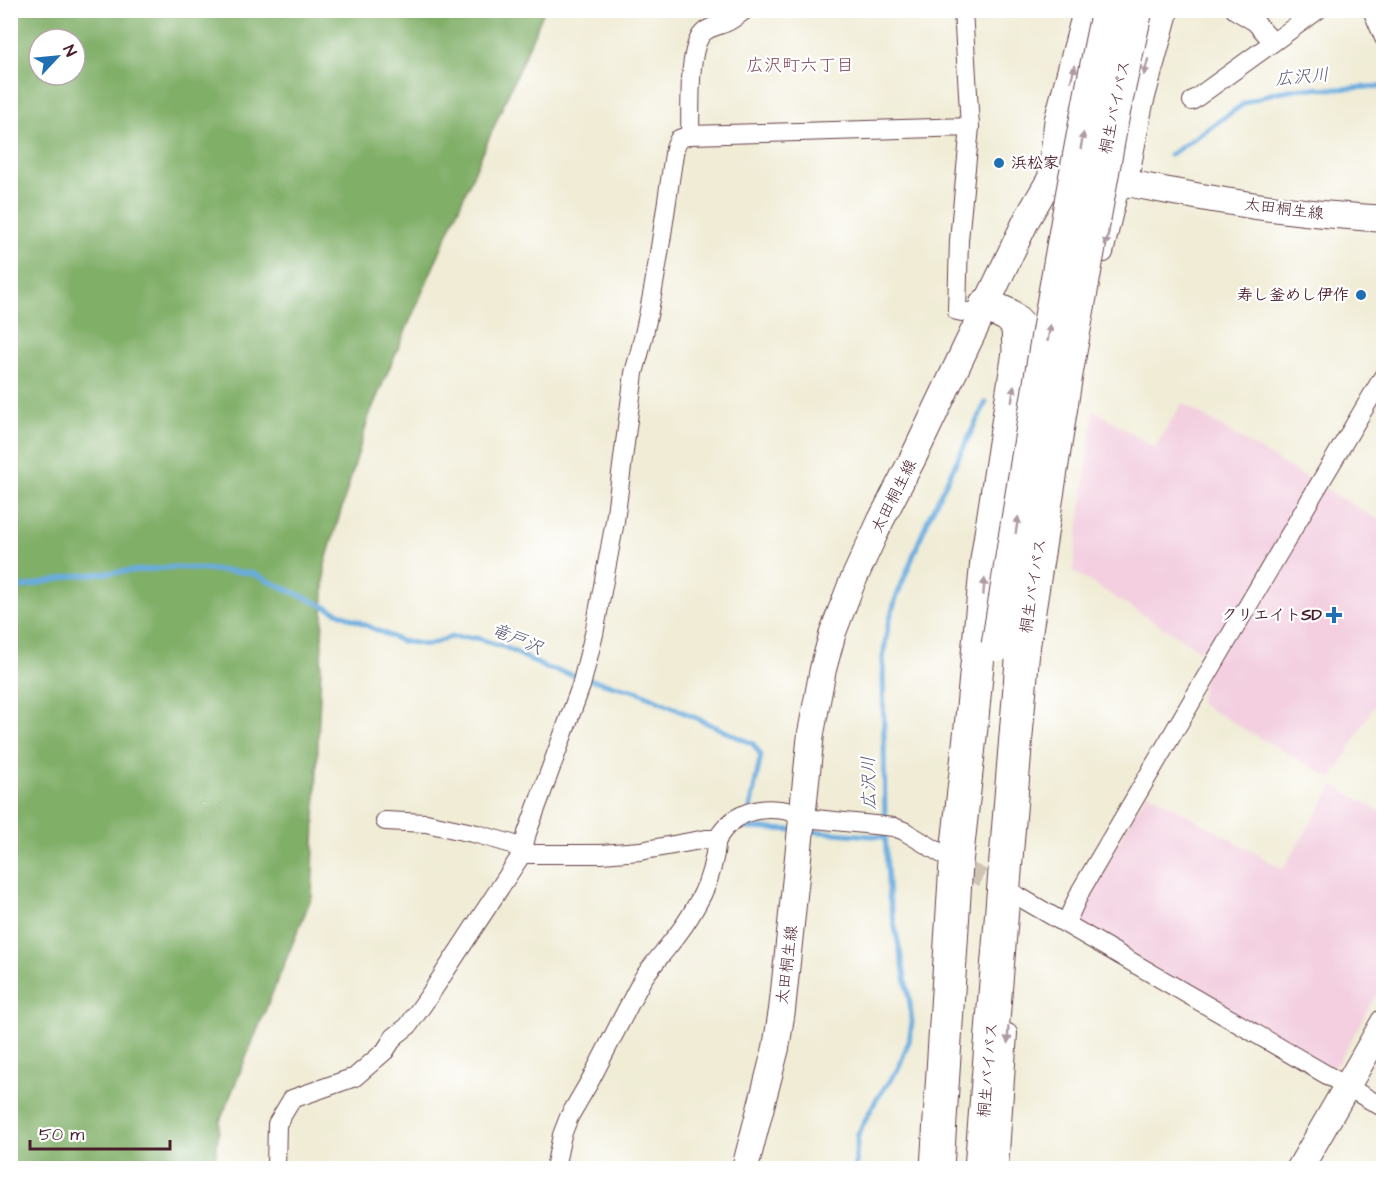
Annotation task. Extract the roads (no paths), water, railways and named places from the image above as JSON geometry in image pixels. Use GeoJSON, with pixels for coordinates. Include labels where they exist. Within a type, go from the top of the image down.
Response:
{"type":"FeatureCollection","features":[{"type":"Feature","properties":{"kind":"highway"},"geometry":{"type":"LineString","coordinates":[[1054,171],[1061,122],[1090,10]]}},
{"type":"Feature","properties":{"kind":"highway","name":"桐生バイパス"},"geometry":{"type":"LineString","coordinates":[[981,1168],[1010,647],[1049,333],[1088,109],[1108,10]]}},
{"type":"Feature","properties":{"kind":"highway","name":"桐生バイパス"},"geometry":{"type":"LineString","coordinates":[[954,1168],[976,852],[1010,647],[1066,374],[1113,114],[1137,10]]}},
{"type":"Feature","properties":{"kind":"highway"},"geometry":{"type":"LineString","coordinates":[[1121,182],[1136,105],[1162,10]]}},
{"type":"Feature","properties":{"kind":"highway"},"geometry":{"type":"LineString","coordinates":[[937,1168],[972,718],[987,560],[1019,352],[1018,325],[1008,315],[986,305]]}},
{"type":"Feature","properties":{"kind":"main road","name":"太田桐生線"},"geometry":{"type":"LineString","coordinates":[[745,1168],[776,1048],[811,733],[823,669],[833,632],[851,585],[881,520],[1027,219],[1054,171],[1234,203],[1316,214],[1383,219]]}},
{"type":"Feature","properties":{"kind":"main road"},"geometry":{"type":"LineString","coordinates":[[1300,1168],[1383,1022]]}},
{"type":"Feature","properties":{"kind":"street"},"geometry":{"type":"LineString","coordinates":[[690,135],[691,81],[698,40],[710,28],[733,19],[745,10]]}},
{"type":"Feature","properties":{"kind":"street"},"geometry":{"type":"LineString","coordinates":[[963,10],[970,127],[959,240],[957,311],[978,310],[986,305]]}},
{"type":"Feature","properties":{"kind":"street"},"geometry":{"type":"LineString","coordinates":[[1236,10],[1255,22],[1273,42]]}},
{"type":"Feature","properties":{"kind":"street"},"geometry":{"type":"LineString","coordinates":[[1192,100],[1318,10]]}},
{"type":"Feature","properties":{"kind":"street"},"geometry":{"type":"LineString","coordinates":[[1372,10],[1383,38]]}},
{"type":"Feature","properties":{"kind":"street"},"geometry":{"type":"LineString","coordinates":[[276,1168],[276,1124],[292,1099],[355,1077],[385,1051],[394,1037],[408,1026],[429,996],[522,854],[527,832],[581,686],[594,634],[615,521],[634,373],[640,354],[675,148],[679,139],[690,135],[970,127]]}},
{"type":"Feature","properties":{"kind":"street"},"geometry":{"type":"LineString","coordinates":[[999,1168],[1016,895],[1032,704],[1057,514],[1090,310],[1121,182]]}},
{"type":"Feature","properties":{"kind":"street"},"geometry":{"type":"LineString","coordinates":[[1066,923],[1081,890],[1383,375]]}},
{"type":"Feature","properties":{"kind":"street"},"geometry":{"type":"LineString","coordinates":[[555,1168],[562,1135],[569,1117],[651,965],[670,944],[697,905],[707,883],[718,839],[734,819],[746,813],[770,809],[784,810],[815,819],[887,826],[904,831],[962,866]]}},
{"type":"Feature","properties":{"kind":"street"},"geometry":{"type":"LineString","coordinates":[[385,821],[426,823],[477,834],[512,844],[522,854],[601,854],[640,851],[706,839],[718,839]]}},
{"type":"Feature","properties":{"kind":"street"},"geometry":{"type":"LineString","coordinates":[[1016,895],[1383,1108]]}},
{"type":"Feature","properties":{"kind":"waterway","name":"広沢川"},"geometry":{"type":"LineString","coordinates":[[1170,155],[1245,103],[1273,93],[1301,88],[1337,89],[1384,86]]}},
{"type":"Feature","properties":{"kind":"waterway","name":"広沢川"},"geometry":{"type":"LineString","coordinates":[[885,823],[883,658],[888,625],[896,598],[929,517],[986,402]]}},
{"type":"Feature","properties":{"kind":"waterway","name":"竜戸沢"},"geometry":{"type":"LineString","coordinates":[[10,590],[72,576],[177,567],[251,573],[401,641],[428,645],[451,637],[477,638],[507,648],[546,668],[639,692],[753,744],[761,755],[750,809]]}},
{"type":"Feature","properties":{"kind":"waterway","name":"竜戸沢"},"geometry":{"type":"LineString","coordinates":[[748,818],[746,828],[795,830]]}},
{"type":"Feature","properties":{"kind":"waterway","name":"竜戸沢"},"geometry":{"type":"LineString","coordinates":[[807,831],[885,837]]}},
{"type":"Feature","properties":{"kind":"waterway","name":"広沢川"},"geometry":{"type":"LineString","coordinates":[[856,1168],[858,1134],[876,1100],[898,1069],[909,1041],[912,1023],[889,897],[885,835]]}},
{"type":"Feature","properties":{"kind":"tunnel"},"geometry":{"type":"LineString","coordinates":[[967,870],[1009,891]]}},
{"type":"Feature","properties":{"kind":"place","name":"浜松家"},"geometry":{"type":"Point","coordinates":[999,163]}},
{"type":"Feature","properties":{"kind":"place","name":"寿し釜めし伊作"},"geometry":{"type":"Point","coordinates":[1361,295]}},
{"type":"Feature","properties":{"kind":"place","name":"クリエイトSD"},"geometry":{"type":"Point","coordinates":[1334,615]}},
{"type":"Feature","properties":{"kind":"district","name":"広沢町六丁目"},"geometry":{"type":"Point","coordinates":[800,65]}}]}
